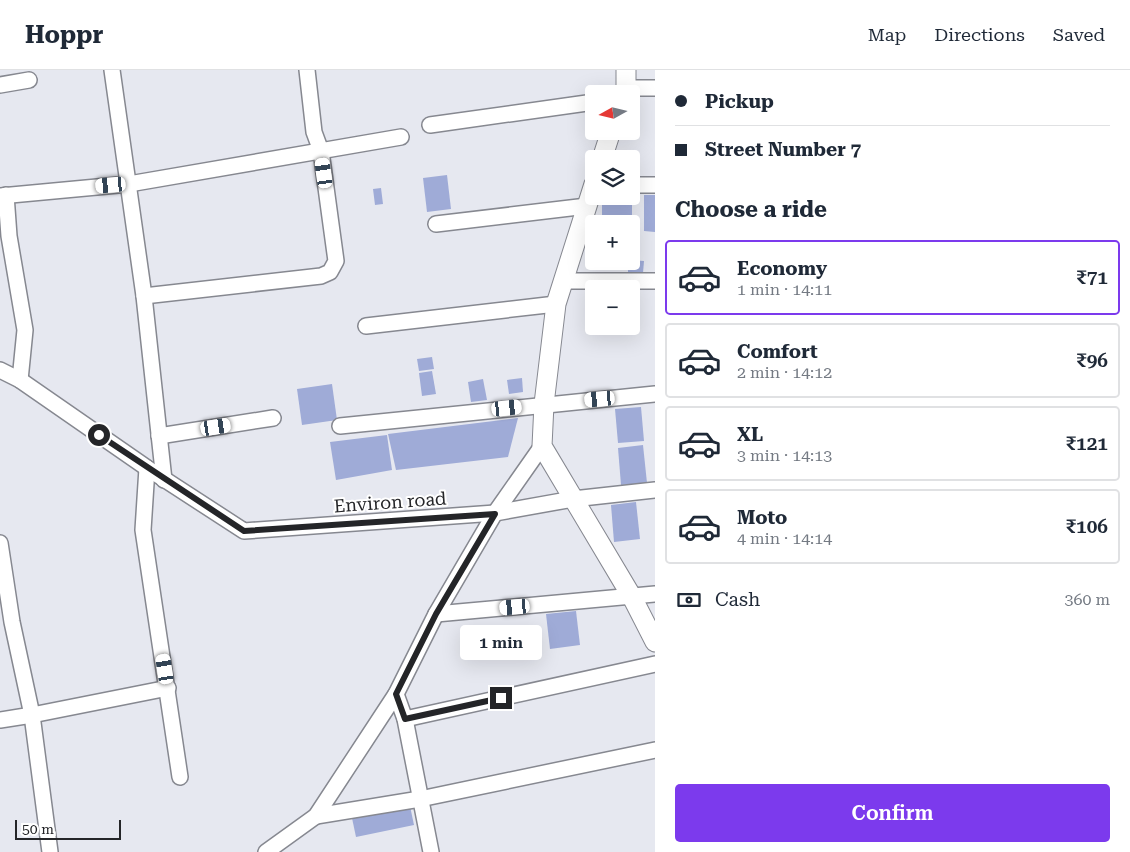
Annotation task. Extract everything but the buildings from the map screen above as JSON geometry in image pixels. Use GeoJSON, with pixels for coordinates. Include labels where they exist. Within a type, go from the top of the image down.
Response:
{"type":"FeatureCollection","features":[{"type":"Feature","properties":{"kind":"street"},"geometry":{"type":"LineString","coordinates":[[112,70],[144,296],[164,480]]}},
{"type":"Feature","properties":{"kind":"street"},"geometry":{"type":"LineString","coordinates":[[144,296],[321,276],[330,272],[336,261],[321,151],[314,132],[308,70]]}},
{"type":"Feature","properties":{"kind":"street"},"geometry":{"type":"LineString","coordinates":[[0,85],[29,80]]}},
{"type":"Feature","properties":{"kind":"street"},"geometry":{"type":"LineString","coordinates":[[625,84],[655,88]]}},
{"type":"Feature","properties":{"kind":"street"},"geometry":{"type":"LineString","coordinates":[[430,125],[585,103]]}},
{"type":"Feature","properties":{"kind":"street"},"geometry":{"type":"LineString","coordinates":[[20,380],[26,330],[3,196],[129,184],[401,137]]}},
{"type":"Feature","properties":{"kind":"street"},"geometry":{"type":"LineString","coordinates":[[640,185],[655,185]]}},
{"type":"Feature","properties":{"kind":"street"},"geometry":{"type":"LineString","coordinates":[[266,852],[316,816],[396,694],[436,614],[495,514],[542,446],[544,404],[556,304],[587,206],[436,224]]}},
{"type":"Feature","properties":{"kind":"street"},"geometry":{"type":"LineString","coordinates":[[563,281],[655,281]]}},
{"type":"Feature","properties":{"kind":"street"},"geometry":{"type":"LineString","coordinates":[[366,326],[556,304]]}},
{"type":"Feature","properties":{"kind":"street","name":"Environ road"},"geometry":{"type":"LineString","coordinates":[[0,370],[20,380],[146,468],[244,531],[495,514],[573,499],[655,490]]}},
{"type":"Feature","properties":{"kind":"street"},"geometry":{"type":"LineString","coordinates":[[340,426],[655,394]]}},
{"type":"Feature","properties":{"kind":"street"},"geometry":{"type":"LineString","coordinates":[[159,436],[273,418]]}},
{"type":"Feature","properties":{"kind":"street"},"geometry":{"type":"LineString","coordinates":[[542,446],[632,597],[655,642]]}},
{"type":"Feature","properties":{"kind":"street"},"geometry":{"type":"LineString","coordinates":[[146,468],[143,530],[180,777]]}},
{"type":"Feature","properties":{"kind":"street"},"geometry":{"type":"LineString","coordinates":[[0,543],[12,622],[32,715],[50,852]]}},
{"type":"Feature","properties":{"kind":"street"},"geometry":{"type":"LineString","coordinates":[[436,614],[655,594]]}},
{"type":"Feature","properties":{"kind":"street"},"geometry":{"type":"LineString","coordinates":[[405,719],[655,664]]}},
{"type":"Feature","properties":{"kind":"street"},"geometry":{"type":"LineString","coordinates":[[0,720],[168,688]]}},
{"type":"Feature","properties":{"kind":"street"},"geometry":{"type":"LineString","coordinates":[[396,694],[405,719],[431,852]]}},
{"type":"Feature","properties":{"kind":"street"},"geometry":{"type":"LineString","coordinates":[[316,816],[420,799],[655,750]]}},
{"type":"Feature","properties":{"kind":"route"},"geometry":{"type":"LineString","coordinates":[[99,435],[155,474],[244,531],[495,514],[436,614],[396,694],[405,719],[501,698]]}}]}
